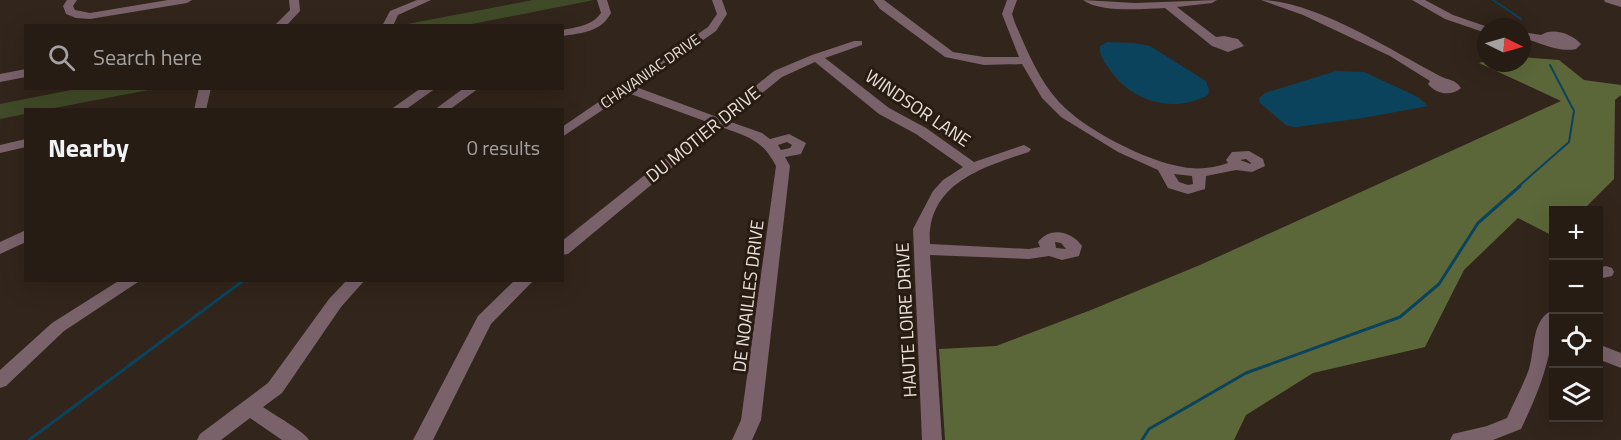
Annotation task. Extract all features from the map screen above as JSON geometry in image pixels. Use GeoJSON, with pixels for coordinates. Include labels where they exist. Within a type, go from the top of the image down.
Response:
{"type":"FeatureCollection","features":[{"type":"Feature","properties":{"kind":"street"},"geometry":{"type":"LineString","coordinates":[[72,0],[68,8],[76,15],[98,16],[180,1]]}},
{"type":"Feature","properties":{"kind":"street"},"geometry":{"type":"LineString","coordinates":[[281,24],[295,11],[294,0]]}},
{"type":"Feature","properties":{"kind":"street"},"geometry":{"type":"LineString","coordinates":[[388,24],[394,13],[426,0]]}},
{"type":"Feature","properties":{"kind":"street"},"geometry":{"type":"LineString","coordinates":[[564,33],[599,22],[606,13],[602,0]]}},
{"type":"Feature","properties":{"kind":"street","name":"CHAVANIAC DRIVE"},"geometry":{"type":"LineString","coordinates":[[564,132],[712,29],[722,14],[718,0],[711,0]]}},
{"type":"Feature","properties":{"kind":"street"},"geometry":{"type":"LineString","coordinates":[[878,0],[884,7],[949,55],[984,61],[1028,60]]}},
{"type":"Feature","properties":{"kind":"street"},"geometry":{"type":"LineString","coordinates":[[1012,0],[1008,18],[1044,91],[1067,116],[1124,151],[1165,169],[1173,184],[1188,190],[1200,186],[1199,173],[1216,172],[1237,165]]}},
{"type":"Feature","properties":{"kind":"street"},"geometry":{"type":"LineString","coordinates":[[1088,0],[1130,7],[1212,0]]}},
{"type":"Feature","properties":{"kind":"street"},"geometry":{"type":"LineString","coordinates":[[1266,0],[1307,12],[1394,54],[1437,80]]}},
{"type":"Feature","properties":{"kind":"street"},"geometry":{"type":"LineString","coordinates":[[1417,0],[1449,17],[1477,27]]}},
{"type":"Feature","properties":{"kind":"street"},"geometry":{"type":"LineString","coordinates":[[1609,0],[1621,4]]}},
{"type":"Feature","properties":{"kind":"street"},"geometry":{"type":"LineString","coordinates":[[1168,5],[1215,42]]}},
{"type":"Feature","properties":{"kind":"street"},"geometry":{"type":"LineString","coordinates":[[1531,37],[1544,39]]}},
{"type":"Feature","properties":{"kind":"street","name":"DU MOTIER DRIVE"},"geometry":{"type":"LineString","coordinates":[[564,248],[778,74],[816,57],[858,43]]}},
{"type":"Feature","properties":{"kind":"street","name":"WINDSOR LANE"},"geometry":{"type":"LineString","coordinates":[[816,57],[884,111],[921,131],[973,167]]}},
{"type":"Feature","properties":{"kind":"street"},"geometry":{"type":"LineString","coordinates":[[0,78],[24,73]]}},
{"type":"Feature","properties":{"kind":"street"},"geometry":{"type":"LineString","coordinates":[[626,88],[758,136],[768,143],[778,155],[796,151],[799,143],[789,138],[768,143]]}},
{"type":"Feature","properties":{"kind":"street"},"geometry":{"type":"LineString","coordinates":[[200,108],[205,90]]}},
{"type":"Feature","properties":{"kind":"street"},"geometry":{"type":"LineString","coordinates":[[399,108],[427,90]]}},
{"type":"Feature","properties":{"kind":"street"},"geometry":{"type":"LineString","coordinates":[[443,108],[470,90]]}},
{"type":"Feature","properties":{"kind":"street"},"geometry":{"type":"LineString","coordinates":[[0,149],[24,143]]}},
{"type":"Feature","properties":{"kind":"street","name":"HAUTE LOIRE DRIVE"},"geometry":{"type":"LineString","coordinates":[[933,440],[921,229],[932,202],[947,182],[973,167],[1024,149]]}},
{"type":"Feature","properties":{"kind":"street","name":"DE NOAILLES DRIVE"},"geometry":{"type":"LineString","coordinates":[[742,440],[752,420],[782,185],[783,166],[778,155]]}},
{"type":"Feature","properties":{"kind":"street"},"geometry":{"type":"LineString","coordinates":[[0,249],[24,236]]}},
{"type":"Feature","properties":{"kind":"street"},"geometry":{"type":"LineString","coordinates":[[922,249],[1029,254],[1049,251]]}},
{"type":"Feature","properties":{"kind":"street"},"geometry":{"type":"LineString","coordinates":[[0,381],[58,327],[130,282]]}},
{"type":"Feature","properties":{"kind":"street"},"geometry":{"type":"LineString","coordinates":[[207,440],[274,388],[334,303],[355,282]]}},
{"type":"Feature","properties":{"kind":"street"},"geometry":{"type":"LineString","coordinates":[[423,440],[484,320],[524,282]]}},
{"type":"Feature","properties":{"kind":"street"},"geometry":{"type":"LineString","coordinates":[[1460,440],[1490,433],[1514,423],[1538,369],[1549,332]]}},
{"type":"Feature","properties":{"kind":"street"},"geometry":{"type":"LineString","coordinates":[[1603,353],[1621,361]]}},
{"type":"Feature","properties":{"kind":"street"},"geometry":{"type":"LineString","coordinates":[[250,408],[274,426],[299,440]]}},
{"type":"Feature","properties":{"kind":"green space"},"geometry":{"type":"Polygon","coordinates":[[[533,0],[594,0],[472,24],[407,24],[533,0]]]}},
{"type":"Feature","properties":{"kind":"green space"},"geometry":{"type":"Polygon","coordinates":[[[1531,58],[1559,60],[1584,80],[1621,85],[1621,95],[1615,100],[1614,179],[1587,206],[1549,206],[1549,234],[1518,218],[1464,270],[1425,347],[1313,373],[1246,415],[1234,440],[945,440],[939,349],[996,346],[1091,310],[1200,265],[1561,101],[1498,72],[1531,72],[1531,58]]]}},
{"type":"Feature","properties":{"kind":"green space"},"geometry":{"type":"Polygon","coordinates":[[[71,90],[149,90],[54,108],[24,108],[24,114],[0,119],[0,104],[71,90]]]}},
{"type":"Feature","properties":{"kind":"water"},"geometry":{"type":"Polygon","coordinates":[[[1108,42],[1150,46],[1206,81],[1208,95],[1180,104],[1166,104],[1139,96],[1127,88],[1104,62],[1100,46],[1108,42]]]}},
{"type":"Feature","properties":{"kind":"water"},"geometry":{"type":"Polygon","coordinates":[[[1336,71],[1364,72],[1418,97],[1428,106],[1296,127],[1287,126],[1260,103],[1259,98],[1265,93],[1336,71]]]}},
{"type":"Feature","properties":{"kind":"waterway"},"geometry":{"type":"LineString","coordinates":[[1493,0],[1520,18]]}},
{"type":"Feature","properties":{"kind":"waterway"},"geometry":{"type":"LineString","coordinates":[[1518,187],[1569,142],[1574,111],[1550,65]]}},
{"type":"Feature","properties":{"kind":"waterway"},"geometry":{"type":"LineString","coordinates":[[1142,440],[1149,429],[1246,373],[1400,317],[1439,284],[1478,223],[1520,186]]}},
{"type":"Feature","properties":{"kind":"waterway"},"geometry":{"type":"LineString","coordinates":[[29,440],[241,282]]}}]}
